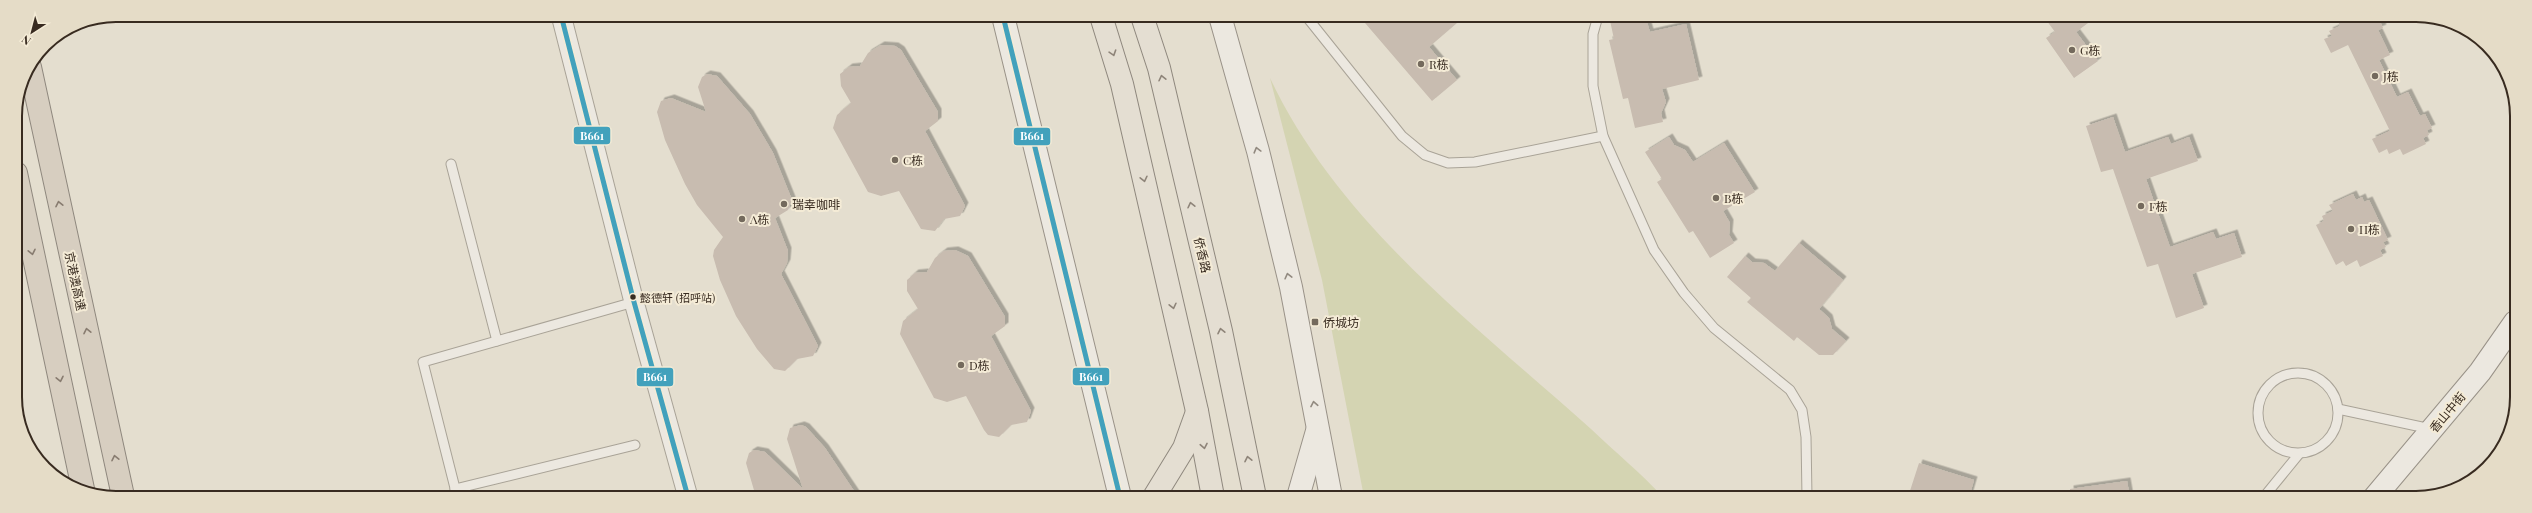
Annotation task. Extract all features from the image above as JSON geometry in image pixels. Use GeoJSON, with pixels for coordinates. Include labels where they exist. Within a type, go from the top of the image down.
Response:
{"type":"FeatureCollection","features":[{"type":"Feature","properties":{"kind":"highway","name":"京港澳高速"},"geometry":{"type":"LineString","coordinates":[[32,75],[122,491]]}},
{"type":"Feature","properties":{"kind":"highway"},"geometry":{"type":"LineString","coordinates":[[22,201],[82,484]]}},
{"type":"Feature","properties":{"kind":"main road"},"geometry":{"type":"LineString","coordinates":[[1004,22],[1119,491]]}},
{"type":"Feature","properties":{"kind":"main road"},"geometry":{"type":"LineString","coordinates":[[1103,22],[1122,84],[1197,411],[1212,491]]}},
{"type":"Feature","properties":{"kind":"main road","name":"侨香路"},"geometry":{"type":"LineString","coordinates":[[1144,22],[1159,68],[1221,331],[1254,491]]}},
{"type":"Feature","properties":{"kind":"main road"},"geometry":{"type":"LineString","coordinates":[[1222,22],[1258,151],[1289,279],[1330,491]]}},
{"type":"Feature","properties":{"kind":"main road","name":"香山中街"},"geometry":{"type":"LineString","coordinates":[[2380,491],[2480,372],[2510,329]]}},
{"type":"Feature","properties":{"kind":"main road"},"geometry":{"type":"LineString","coordinates":[[1158,491],[1184,448],[1197,411]]}},
{"type":"Feature","properties":{"kind":"main road"},"geometry":{"type":"LineString","coordinates":[[1300,491],[1318,426]]}},
{"type":"Feature","properties":{"kind":"street"},"geometry":{"type":"LineString","coordinates":[[563,22],[634,302],[687,491]]}},
{"type":"Feature","properties":{"kind":"lane"},"geometry":{"type":"LineString","coordinates":[[1311,22],[1402,136],[1425,155],[1448,163],[1475,162],[1604,136]]}},
{"type":"Feature","properties":{"kind":"lane"},"geometry":{"type":"LineString","coordinates":[[1596,22],[1593,34],[1593,86],[1604,136],[1654,250],[1684,293],[1714,328],[1790,390],[1802,410],[1806,437],[1807,491]]}},
{"type":"Feature","properties":{"kind":"lane"},"geometry":{"type":"LineString","coordinates":[[450,164],[496,341]]}},
{"type":"Feature","properties":{"kind":"lane"},"geometry":{"type":"LineString","coordinates":[[455,491],[423,362],[634,302]]}},
{"type":"Feature","properties":{"kind":"lane"},"geometry":{"type":"LineString","coordinates":[[2285,374],[2307,374],[2320,379],[2328,386],[2335,398],[2338,409],[2334,431],[2326,442],[2314,450],[2299,454],[2280,449],[2267,440],[2260,427],[2257,411],[2260,398],[2267,386],[2285,374]]}},
{"type":"Feature","properties":{"kind":"lane"},"geometry":{"type":"LineString","coordinates":[[2338,409],[2432,429]]}},
{"type":"Feature","properties":{"kind":"lane"},"geometry":{"type":"LineString","coordinates":[[463,491],[635,445]]}},
{"type":"Feature","properties":{"kind":"lane"},"geometry":{"type":"LineString","coordinates":[[2269,491],[2299,454]]}},
{"type":"Feature","properties":{"kind":"green space"},"geometry":{"type":"Polygon","coordinates":[[[1270,78],[1299,131],[1333,180],[1371,225],[1412,268],[1456,310],[1591,429],[1658,491],[1363,491],[1322,280],[1270,78]]]}},
{"type":"Feature","properties":{"kind":"building","name":"R栋"},"geometry":{"type":"Polygon","coordinates":[[[1364,22],[1458,22],[1429,47],[1457,80],[1432,101],[1364,22]]]}},
{"type":"Feature","properties":{"kind":"building"},"geometry":{"type":"Polygon","coordinates":[[[1610,22],[1647,22],[1650,32],[1686,24],[1699,80],[1662,89],[1666,102],[1661,113],[1663,122],[1635,128],[1628,98],[1623,99],[1609,40],[1614,39],[1610,22]]]}},
{"type":"Feature","properties":{"kind":"building","name":"G栋"},"geometry":{"type":"Polygon","coordinates":[[[2048,22],[2089,22],[2076,32],[2098,61],[2074,78],[2046,38],[2055,32],[2048,22]]]}},
{"type":"Feature","properties":{"kind":"building","name":"J栋"},"geometry":{"type":"Polygon","coordinates":[[[2338,22],[2380,22],[2383,28],[2378,30],[2390,55],[2379,60],[2397,97],[2408,92],[2420,116],[2425,114],[2432,128],[2427,130],[2429,135],[2423,138],[2426,144],[2403,155],[2400,149],[2389,154],[2387,149],[2379,153],[2372,139],[2390,131],[2348,45],[2331,53],[2324,39],[2332,36],[2329,31],[2340,26],[2338,22]]]}},
{"type":"Feature","properties":{"kind":"building","name":"C栋"},"geometry":{"type":"Polygon","coordinates":[[[881,45],[895,46],[901,50],[938,112],[938,121],[925,131],[965,206],[960,216],[944,219],[935,231],[921,229],[899,191],[881,196],[868,192],[833,128],[837,115],[851,103],[841,86],[840,74],[849,67],[860,66],[868,53],[881,45]]]}},
{"type":"Feature","properties":{"kind":"building","name":"A栋"},"geometry":{"type":"Polygon","coordinates":[[[707,74],[717,76],[750,114],[773,153],[792,200],[788,210],[775,218],[788,251],[787,263],[781,274],[818,346],[813,356],[797,359],[785,371],[774,369],[757,349],[736,316],[720,280],[713,256],[714,250],[723,237],[697,205],[685,184],[665,140],[657,112],[661,101],[671,98],[706,112],[698,87],[702,77],[707,74]]]}},
{"type":"Feature","properties":{"kind":"building","name":"F栋"},"geometry":{"type":"Polygon","coordinates":[[[2113,117],[2125,152],[2168,137],[2171,144],[2189,137],[2198,161],[2146,179],[2170,247],[2213,232],[2216,239],[2234,233],[2242,257],[2192,274],[2204,308],[2176,318],[2158,264],[2147,267],[2113,169],[2101,172],[2086,126],[2113,117]]]}},
{"type":"Feature","properties":{"kind":"building","name":"B栋"},"geometry":{"type":"Polygon","coordinates":[[[1669,137],[1674,145],[1685,150],[1693,162],[1724,143],[1755,192],[1723,211],[1730,223],[1729,235],[1734,243],[1710,258],[1693,231],[1689,233],[1657,182],[1662,179],[1645,152],[1669,137]]]}},
{"type":"Feature","properties":{"kind":"building","name":"H栋"},"geometry":{"type":"Polygon","coordinates":[[[2353,194],[2356,200],[2362,197],[2364,202],[2369,200],[2388,240],[2383,242],[2386,247],[2380,250],[2383,256],[2360,267],[2357,260],[2346,266],[2343,261],[2336,265],[2316,225],[2324,221],[2322,216],[2333,211],[2329,205],[2353,194]]]}},
{"type":"Feature","properties":{"kind":"building"},"geometry":{"type":"Polygon","coordinates":[[[1799,243],[1843,280],[1819,309],[1829,318],[1832,329],[1846,341],[1833,355],[1819,355],[1797,337],[1794,341],[1747,302],[1751,298],[1727,277],[1745,256],[1752,262],[1764,263],[1775,271],[1799,243]]]}},
{"type":"Feature","properties":{"kind":"building","name":"D栋"},"geometry":{"type":"Polygon","coordinates":[[[955,250],[968,256],[1005,317],[1005,326],[991,336],[1031,411],[1027,422],[1011,425],[999,437],[988,435],[966,396],[947,402],[934,398],[900,334],[903,321],[918,309],[907,291],[907,280],[915,273],[927,272],[935,258],[944,251],[955,250]]]}},
{"type":"Feature","properties":{"kind":"building"},"geometry":{"type":"Polygon","coordinates":[[[801,425],[806,427],[825,448],[854,491],[754,491],[746,463],[749,453],[754,450],[765,452],[803,489],[787,439],[790,428],[801,425]]]}},
{"type":"Feature","properties":{"kind":"building"},"geometry":{"type":"Polygon","coordinates":[[[1919,463],[1974,480],[1971,491],[1910,491],[1919,463]]]}},
{"type":"Feature","properties":{"kind":"building"},"geometry":{"type":"Polygon","coordinates":[[[2127,481],[2129,491],[2070,491],[2070,489],[2127,481]]]}},
{"type":"Feature","properties":{"kind":"transit line","name":"B661"},"geometry":{"type":"LineString","coordinates":[[563,22],[634,302],[686,491]]}},
{"type":"Feature","properties":{"kind":"transit line","name":"B661"},"geometry":{"type":"LineString","coordinates":[[1004,22],[1119,491]]}},
{"type":"Feature","properties":{"kind":"place","name":"G栋"},"geometry":{"type":"Point","coordinates":[2072,50]}},
{"type":"Feature","properties":{"kind":"place","name":"R栋"},"geometry":{"type":"Point","coordinates":[1421,64]}},
{"type":"Feature","properties":{"kind":"place","name":"J栋"},"geometry":{"type":"Point","coordinates":[2375,76]}},
{"type":"Feature","properties":{"kind":"place","name":"C栋"},"geometry":{"type":"Point","coordinates":[895,160]}},
{"type":"Feature","properties":{"kind":"place","name":"B栋"},"geometry":{"type":"Point","coordinates":[1716,198]}},
{"type":"Feature","properties":{"kind":"place","name":"瑞幸咖啡"},"geometry":{"type":"Point","coordinates":[784,204]}},
{"type":"Feature","properties":{"kind":"place","name":"F栋"},"geometry":{"type":"Point","coordinates":[2141,206]}},
{"type":"Feature","properties":{"kind":"place","name":"A栋"},"geometry":{"type":"Point","coordinates":[742,219]}},
{"type":"Feature","properties":{"kind":"place","name":"H栋"},"geometry":{"type":"Point","coordinates":[2351,229]}},
{"type":"Feature","properties":{"kind":"place","name":"懿德轩 (招呼站)"},"geometry":{"type":"Point","coordinates":[633,297]}},
{"type":"Feature","properties":{"kind":"place","name":"侨城坊"},"geometry":{"type":"Point","coordinates":[1315,322]}},
{"type":"Feature","properties":{"kind":"place","name":"D栋"},"geometry":{"type":"Point","coordinates":[961,365]}}]}
